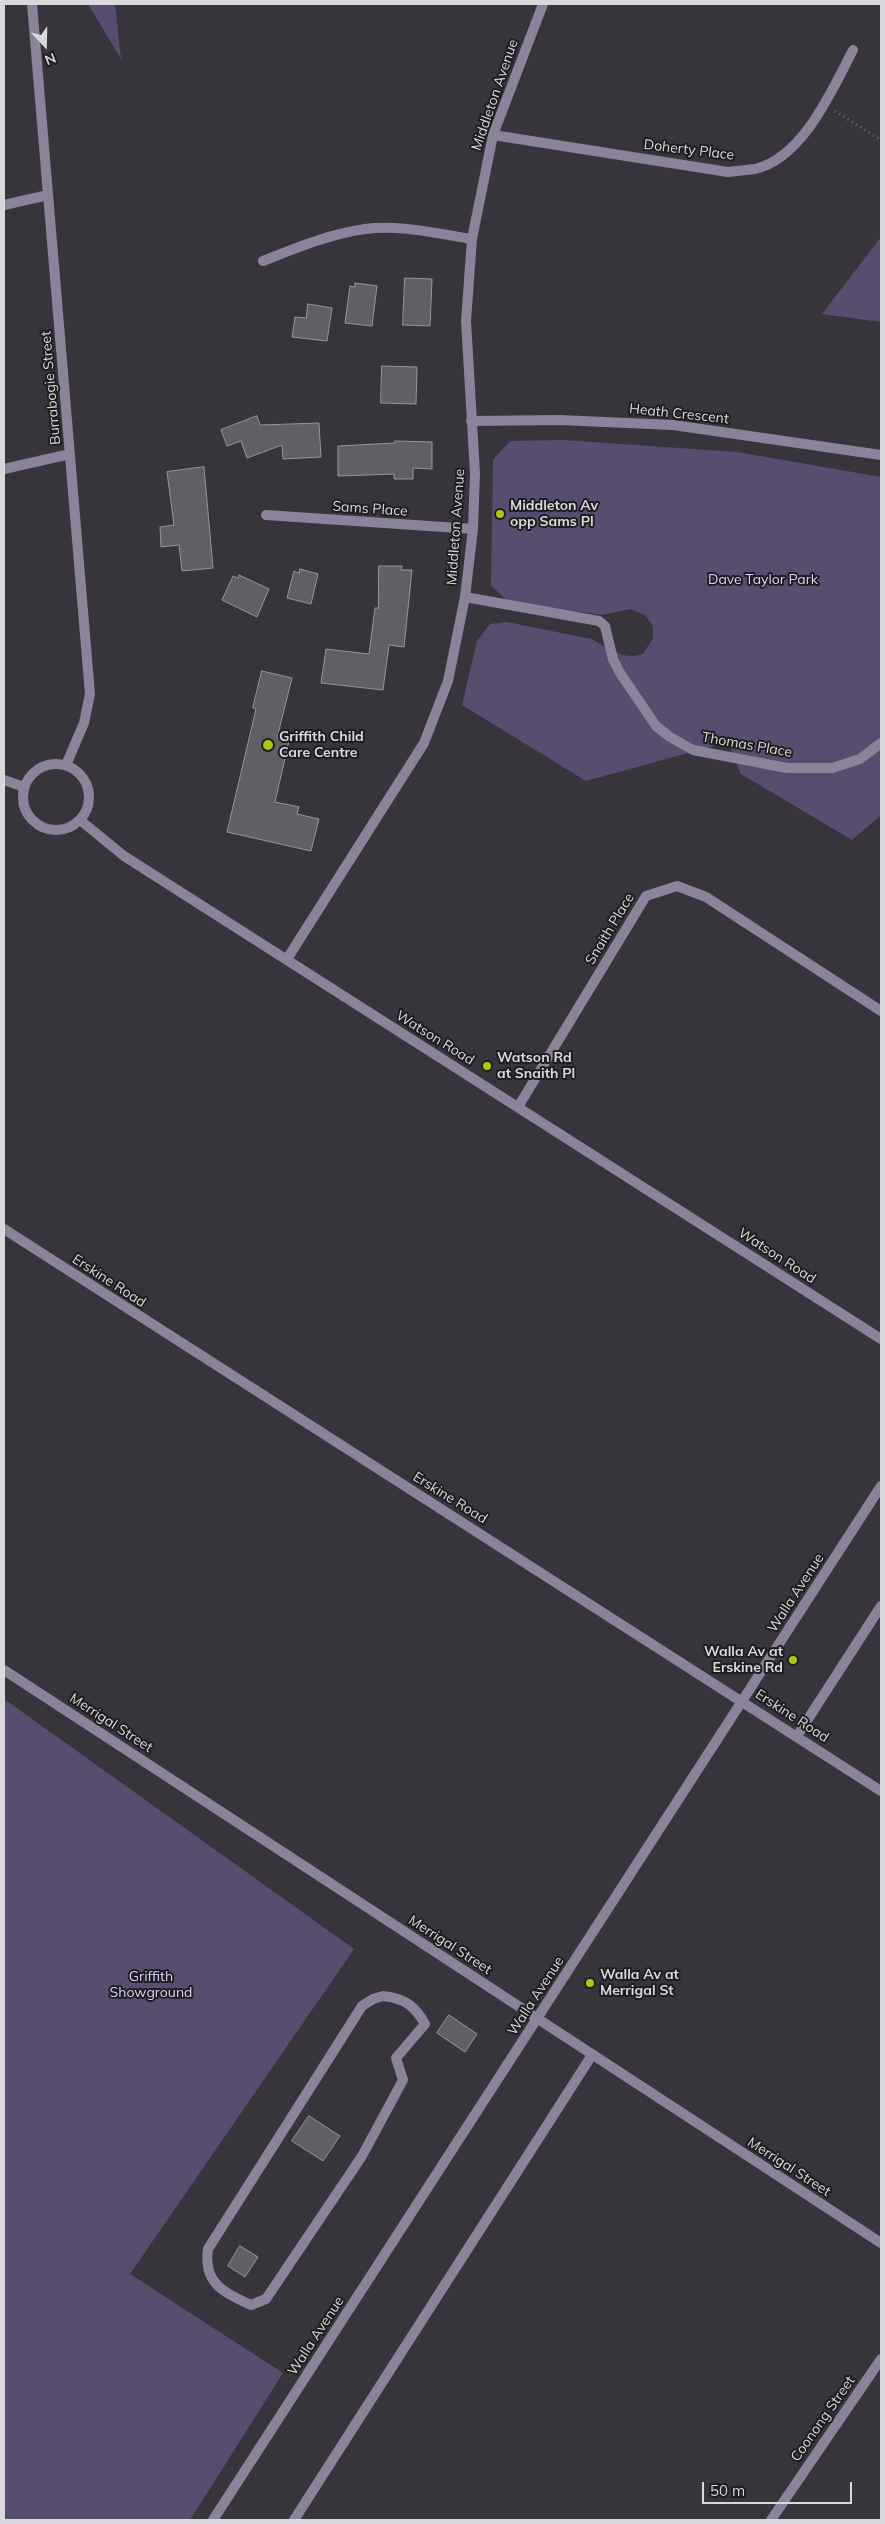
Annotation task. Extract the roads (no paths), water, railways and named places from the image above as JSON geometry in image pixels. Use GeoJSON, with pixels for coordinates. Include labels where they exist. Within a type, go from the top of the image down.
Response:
{"type":"FeatureCollection","features":[{"type":"Feature","properties":{"kind":"street","name":"Burrabogie Street"},"geometry":{"type":"LineString","coordinates":[[32,4],[90,694],[84,723],[66,765]]}},
{"type":"Feature","properties":{"kind":"street","name":"Middleton Avenue"},"geometry":{"type":"LineString","coordinates":[[287,959],[424,743],[448,681],[465,597],[473,530],[475,473],[466,321],[472,239],[493,135],[543,4]]}},
{"type":"Feature","properties":{"kind":"street","name":"Doherty Place"},"geometry":{"type":"LineString","coordinates":[[493,135],[728,172],[756,168],[778,158],[802,138],[824,104],[853,50]]}},
{"type":"Feature","properties":{"kind":"street"},"geometry":{"type":"LineString","coordinates":[[4,205],[48,195]]}},
{"type":"Feature","properties":{"kind":"street"},"geometry":{"type":"LineString","coordinates":[[263,261],[322,238],[366,228],[413,230],[472,239]]}},
{"type":"Feature","properties":{"kind":"street","name":"Heath Crescent"},"geometry":{"type":"LineString","coordinates":[[472,422],[569,420],[673,425],[881,455]]}},
{"type":"Feature","properties":{"kind":"street"},"geometry":{"type":"LineString","coordinates":[[4,469],[70,454]]}},
{"type":"Feature","properties":{"kind":"street","name":"Sams Place"},"geometry":{"type":"LineString","coordinates":[[266,516],[473,530]]}},
{"type":"Feature","properties":{"kind":"street","name":"Thomas Place"},"geometry":{"type":"LineString","coordinates":[[465,597],[599,621],[605,626],[613,659],[620,673],[656,726],[670,737],[693,750],[787,768],[832,768],[860,759],[881,743]]}},
{"type":"Feature","properties":{"kind":"street"},"geometry":{"type":"LineString","coordinates":[[48,764],[66,765],[80,774],[88,789],[88,806],[80,820],[65,830],[47,830],[31,820],[23,804],[24,787],[33,772],[48,764]]}},
{"type":"Feature","properties":{"kind":"street"},"geometry":{"type":"LineString","coordinates":[[4,780],[24,787]]}},
{"type":"Feature","properties":{"kind":"street","name":"Watson Road"},"geometry":{"type":"LineString","coordinates":[[80,820],[124,856],[881,1339]]}},
{"type":"Feature","properties":{"kind":"street","name":"Snaith Place"},"geometry":{"type":"LineString","coordinates":[[518,1106],[646,896],[677,886],[706,897],[881,1010]]}},
{"type":"Feature","properties":{"kind":"street","name":"Erskine Road"},"geometry":{"type":"LineString","coordinates":[[4,1229],[881,1791]]}},
{"type":"Feature","properties":{"kind":"street","name":"Walla Avenue"},"geometry":{"type":"LineString","coordinates":[[214,2520],[881,1486]]}},
{"type":"Feature","properties":{"kind":"street"},"geometry":{"type":"LineString","coordinates":[[797,1736],[881,1606]]}},
{"type":"Feature","properties":{"kind":"street","name":"Merrigal Street"},"geometry":{"type":"LineString","coordinates":[[4,1670],[881,2243]]}},
{"type":"Feature","properties":{"kind":"street"},"geometry":{"type":"LineString","coordinates":[[383,1996],[396,1997],[410,2004],[419,2012],[425,2024],[396,2058],[403,2080],[392,2103],[362,2156],[266,2299],[251,2305],[220,2288],[210,2277],[207,2270],[208,2249],[362,2006],[373,1999],[383,1996]]}},
{"type":"Feature","properties":{"kind":"street"},"geometry":{"type":"LineString","coordinates":[[294,2520],[592,2055]]}},
{"type":"Feature","properties":{"kind":"street","name":"Coonong Street"},"geometry":{"type":"LineString","coordinates":[[771,2520],[881,2359]]}},
{"type":"Feature","properties":{"kind":"place","name":"Middleton Av opp Sams Pl"},"geometry":{"type":"Point","coordinates":[500,514]}},
{"type":"Feature","properties":{"kind":"place","name":"Griffith Child Care Centre"},"geometry":{"type":"Point","coordinates":[268,745]}},
{"type":"Feature","properties":{"kind":"place","name":"Watson Rd at Snaith Pl"},"geometry":{"type":"Point","coordinates":[487,1066]}},
{"type":"Feature","properties":{"kind":"place","name":"Walla Av at Erskine Rd"},"geometry":{"type":"Point","coordinates":[793,1660]}},
{"type":"Feature","properties":{"kind":"place","name":"Walla Av at Merrigal St"},"geometry":{"type":"Point","coordinates":[590,1983]}},
{"type":"Feature","properties":{"kind":"park label","name":"Dave Taylor Park"},"geometry":{"type":"Point","coordinates":[763,580]}},
{"type":"Feature","properties":{"kind":"park label","name":"Griffith Showground"},"geometry":{"type":"Point","coordinates":[151,1985]}}]}
